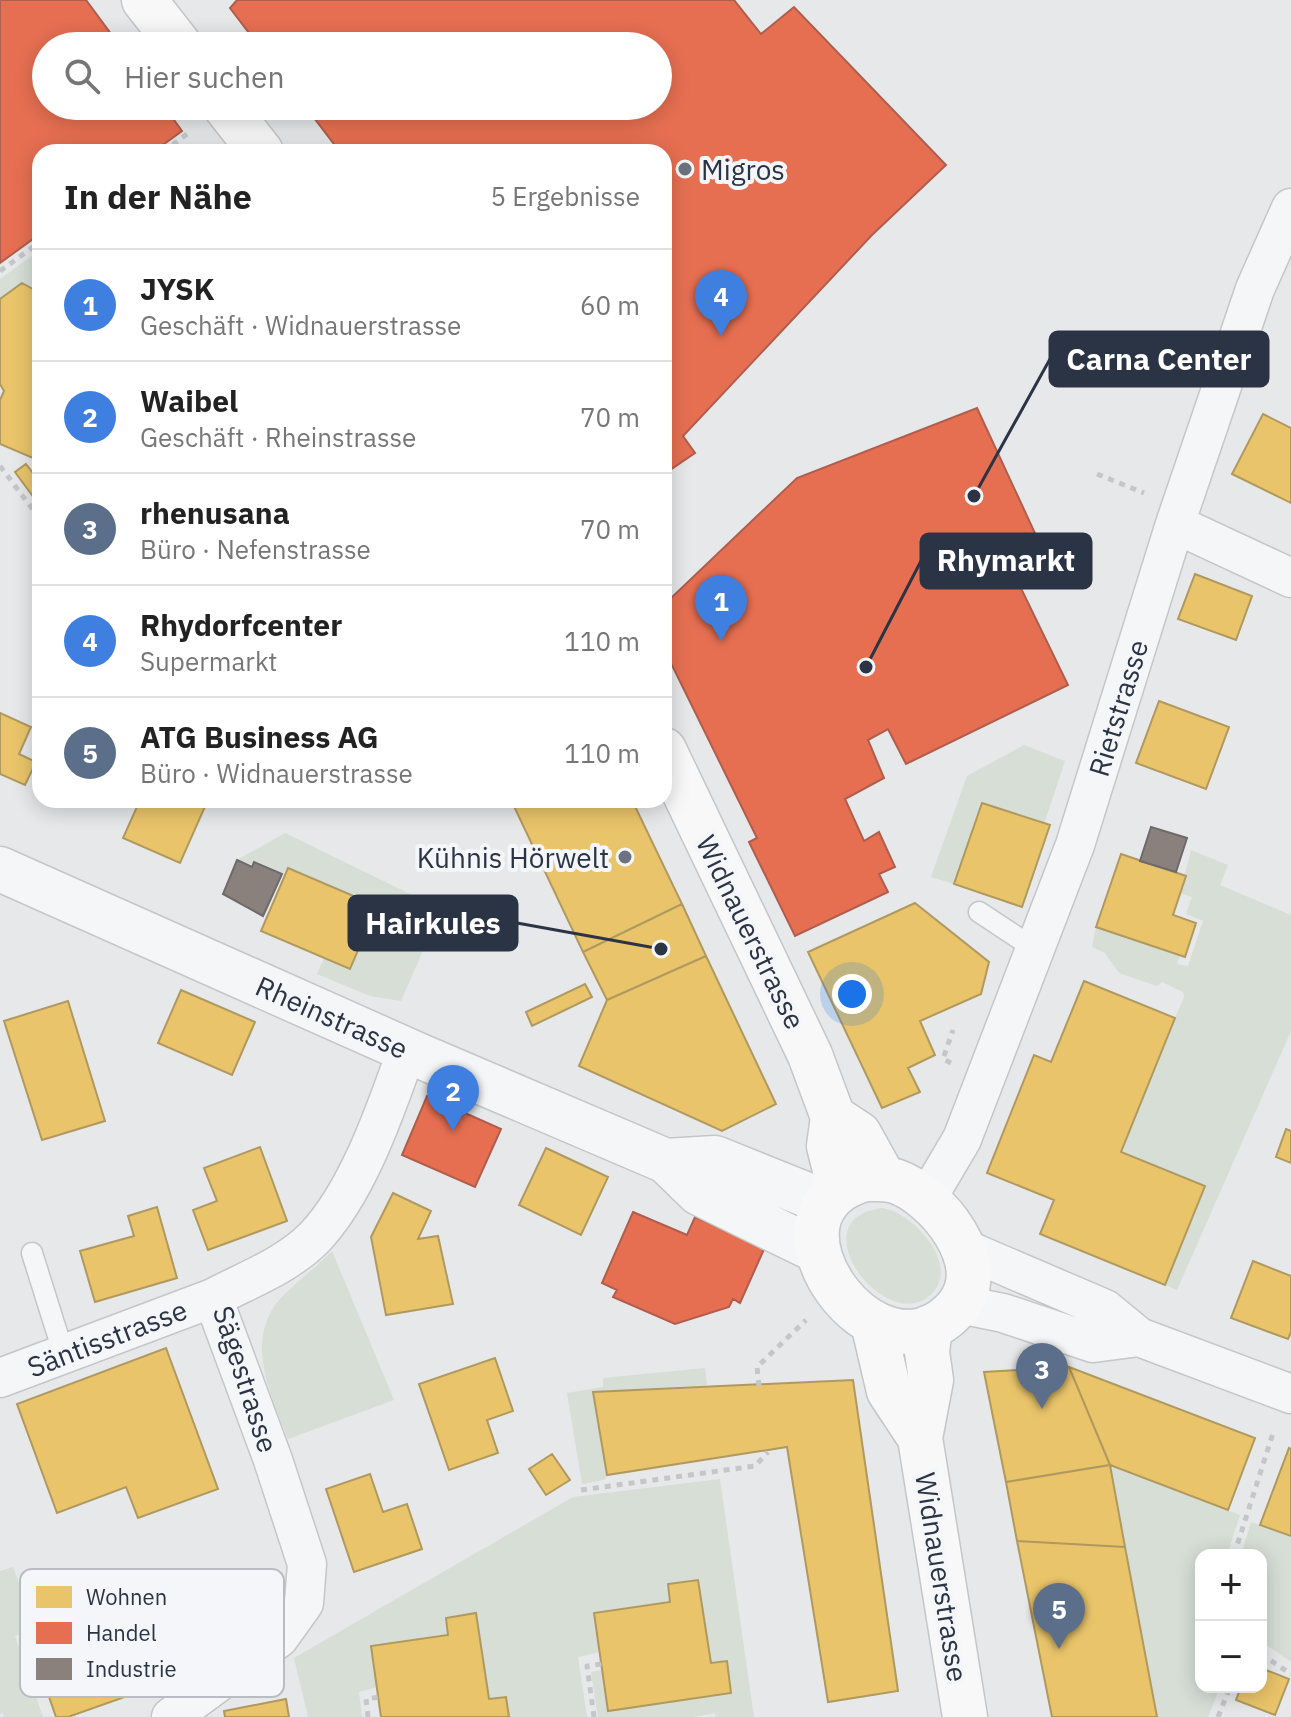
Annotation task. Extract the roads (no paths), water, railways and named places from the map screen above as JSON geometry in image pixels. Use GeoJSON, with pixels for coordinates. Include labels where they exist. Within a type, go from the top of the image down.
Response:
{"type":"FeatureCollection","features":[{"type":"Feature","properties":{"kind":"main road"},"geometry":{"type":"LineString","coordinates":[[144,0],[169,32]]}},
{"type":"Feature","properties":{"kind":"main road"},"geometry":{"type":"LineString","coordinates":[[213,120],[249,144]]}},
{"type":"Feature","properties":{"kind":"main road","name":"Widnauerstrasse"},"geometry":{"type":"LineString","coordinates":[[672,767],[810,1055],[833,1117],[829,1146],[834,1196]]}},
{"type":"Feature","properties":{"kind":"main road"},"geometry":{"type":"LineString","coordinates":[[833,1117],[859,1134],[884,1179]]}},
{"type":"Feature","properties":{"kind":"main road"},"geometry":{"type":"LineString","coordinates":[[865,1179],[884,1179],[911,1188],[926,1200],[965,1249],[966,1292],[945,1316],[912,1331],[893,1331],[873,1323],[829,1282],[821,1265],[817,1229],[834,1196],[865,1179]]}},
{"type":"Feature","properties":{"kind":"main road","name":"Widnauerstrasse"},"geometry":{"type":"LineString","coordinates":[[945,1316],[927,1352],[931,1380],[920,1438],[965,1717]]}},
{"type":"Feature","properties":{"kind":"main road","name":"Widnauerstrasse"},"geometry":{"type":"LineString","coordinates":[[873,1323],[889,1391],[920,1438]]}},
{"type":"Feature","properties":{"kind":"street","name":"Rietstrasse"},"geometry":{"type":"LineString","coordinates":[[926,1200],[962,1139],[1075,845],[1175,524],[1255,289],[1291,208]]}},
{"type":"Feature","properties":{"kind":"street"},"geometry":{"type":"LineString","coordinates":[[1175,524],[1291,578]]}},
{"type":"Feature","properties":{"kind":"street","name":"Rheinstrasse"},"geometry":{"type":"LineString","coordinates":[[0,869],[666,1161],[699,1193],[818,1251]]}},
{"type":"Feature","properties":{"kind":"street","name":"Sägestrasse"},"geometry":{"type":"LineString","coordinates":[[284,1631],[304,1603],[307,1564],[273,1460],[213,1298],[281,1264],[314,1238],[341,1201],[367,1155],[407,1050]]}},
{"type":"Feature","properties":{"kind":"street","name":"Rheinstrasse"},"geometry":{"type":"LineString","coordinates":[[666,1161],[715,1158],[834,1196]]}},
{"type":"Feature","properties":{"kind":"street"},"geometry":{"type":"LineString","coordinates":[[965,1249],[1105,1309],[1139,1337],[1283,1410]]}},
{"type":"Feature","properties":{"kind":"street","name":"Säntisstrasse"},"geometry":{"type":"LineString","coordinates":[[0,1378],[213,1298]]}},
{"type":"Feature","properties":{"kind":"street"},"geometry":{"type":"LineString","coordinates":[[945,1316],[1003,1313],[1093,1343],[1139,1337]]}},
{"type":"Feature","properties":{"kind":"street","name":"Sägestrasse"},"geometry":{"type":"LineString","coordinates":[[171,1717],[198,1697]]}},
{"type":"Feature","properties":{"kind":"lane"},"geometry":{"type":"LineString","coordinates":[[979,912],[1035,949]]}},
{"type":"Feature","properties":{"kind":"lane"},"geometry":{"type":"LineString","coordinates":[[32,1253],[64,1355]]}},
{"type":"Feature","properties":{"kind":"place","name":"Migros"},"geometry":{"type":"Point","coordinates":[685,169]}},
{"type":"Feature","properties":{"kind":"place","name":"Rhydorfcenter"},"geometry":{"type":"Point","coordinates":[721,336]}},
{"type":"Feature","properties":{"kind":"place","name":"Carna Center"},"geometry":{"type":"Point","coordinates":[974,496]}},
{"type":"Feature","properties":{"kind":"place","name":"JYSK"},"geometry":{"type":"Point","coordinates":[721,641]}},
{"type":"Feature","properties":{"kind":"place","name":"Rhymarkt"},"geometry":{"type":"Point","coordinates":[866,667]}},
{"type":"Feature","properties":{"kind":"place","name":"Kühnis Hörwelt"},"geometry":{"type":"Point","coordinates":[625,857]}},
{"type":"Feature","properties":{"kind":"place","name":"Hairkules"},"geometry":{"type":"Point","coordinates":[661,949]}},
{"type":"Feature","properties":{"kind":"place","name":"Waibel"},"geometry":{"type":"Point","coordinates":[453,1131]}},
{"type":"Feature","properties":{"kind":"place","name":"rhenusana"},"geometry":{"type":"Point","coordinates":[1042,1409]}},
{"type":"Feature","properties":{"kind":"place","name":"ATG Business AG"},"geometry":{"type":"Point","coordinates":[1059,1649]}}]}
